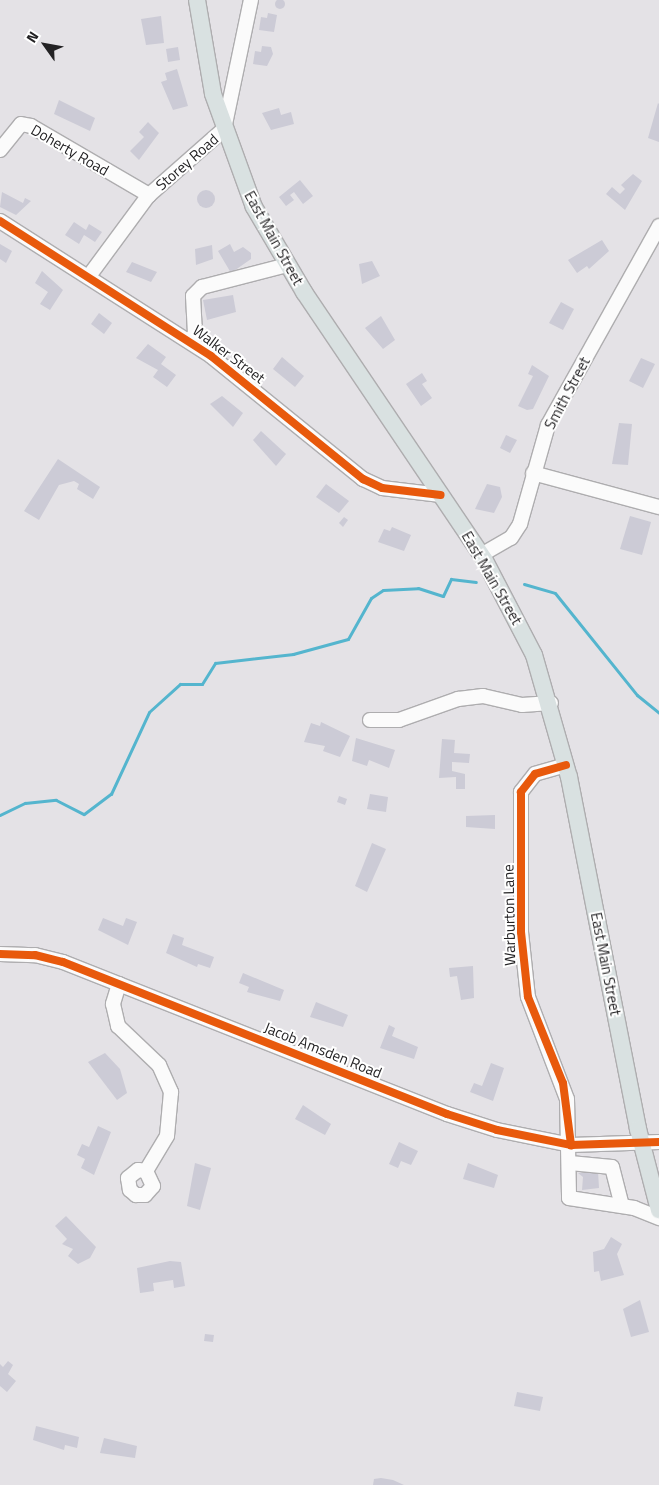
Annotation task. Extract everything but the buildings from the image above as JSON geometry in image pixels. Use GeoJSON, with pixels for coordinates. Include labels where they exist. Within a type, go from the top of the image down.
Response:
{"type":"FeatureCollection","features":[{"type":"Feature","properties":{"kind":"main road","name":"East Main Street"},"geometry":{"type":"LineString","coordinates":[[196,0],[207,70],[224,129],[254,207],[287,265],[481,555],[534,655],[551,703],[566,765],[642,1144],[659,1210]]}},
{"type":"Feature","properties":{"kind":"street","name":"Storey Road"},"geometry":{"type":"LineString","coordinates":[[89,276],[149,195],[224,129],[251,0]]}},
{"type":"Feature","properties":{"kind":"street","name":"Doherty Road"},"geometry":{"type":"LineString","coordinates":[[0,150],[21,124],[31,126],[149,195]]}},
{"type":"Feature","properties":{"kind":"street","name":"Walker Street"},"geometry":{"type":"LineString","coordinates":[[0,221],[189,341],[363,480],[382,488],[442,495]]}},
{"type":"Feature","properties":{"kind":"street","name":"Smith Street"},"geometry":{"type":"LineString","coordinates":[[481,555],[511,538],[520,524],[548,425],[659,226]]}},
{"type":"Feature","properties":{"kind":"street"},"geometry":{"type":"LineString","coordinates":[[189,341],[196,334],[193,296],[202,286],[287,265]]}},
{"type":"Feature","properties":{"kind":"street"},"geometry":{"type":"LineString","coordinates":[[533,473],[659,507]]}},
{"type":"Feature","properties":{"kind":"street"},"geometry":{"type":"LineString","coordinates":[[370,720],[399,720],[458,699],[483,696],[522,705],[551,703]]}},
{"type":"Feature","properties":{"kind":"street","name":"Warburton Lane"},"geometry":{"type":"LineString","coordinates":[[566,765],[535,774],[521,792],[521,932],[528,997],[565,1091],[571,1145],[569,1198],[622,1206]]}},
{"type":"Feature","properties":{"kind":"street","name":"Jacob Amsden Road"},"geometry":{"type":"LineString","coordinates":[[0,954],[49,958],[448,1114],[571,1145],[659,1142]]}},
{"type":"Feature","properties":{"kind":"street"},"geometry":{"type":"LineString","coordinates":[[119,984],[113,1004],[118,1026],[159,1065],[171,1092],[167,1136],[146,1171]]}},
{"type":"Feature","properties":{"kind":"street"},"geometry":{"type":"LineString","coordinates":[[570,1163],[612,1167],[622,1206],[659,1218]]}},
{"type":"Feature","properties":{"kind":"waterway"},"geometry":{"type":"LineString","coordinates":[[0,815],[25,803],[56,800],[84,814],[111,794],[149,712],[180,684],[202,684],[215,663],[293,654],[348,639],[371,598],[383,590],[418,588],[443,596],[451,579],[476,582]]}},
{"type":"Feature","properties":{"kind":"waterway"},"geometry":{"type":"LineString","coordinates":[[524,584],[555,593],[637,695],[659,713]]}},
{"type":"Feature","properties":{"kind":"cycle path"},"geometry":{"type":"LineString","coordinates":[[0,221],[211,356],[363,479],[382,488],[441,495]]}},
{"type":"Feature","properties":{"kind":"cycle path"},"geometry":{"type":"LineString","coordinates":[[566,765],[535,774],[521,792],[521,932],[528,997],[563,1083],[571,1145]]}},
{"type":"Feature","properties":{"kind":"cycle path"},"geometry":{"type":"LineString","coordinates":[[0,954],[35,955],[63,962],[447,1114],[497,1130],[571,1145],[659,1142]]}}]}
